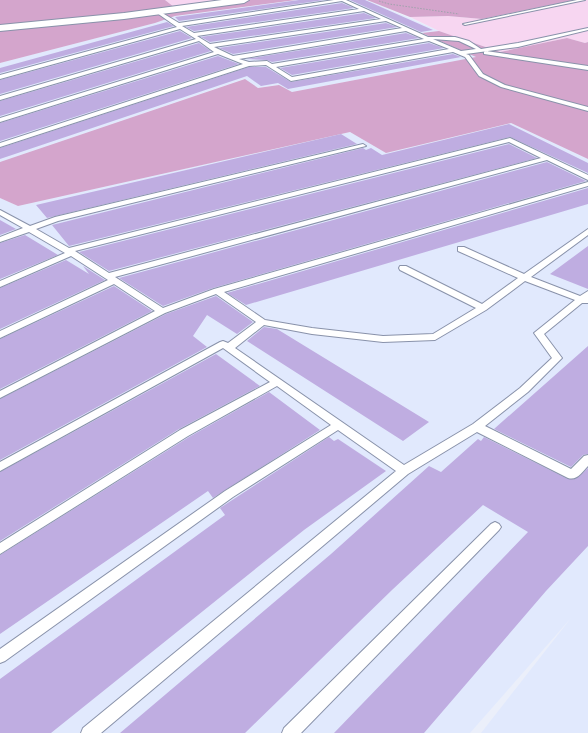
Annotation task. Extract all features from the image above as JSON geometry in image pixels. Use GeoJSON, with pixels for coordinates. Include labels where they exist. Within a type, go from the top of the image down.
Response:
{"type":"FeatureCollection","features":[{"type":"Feature","properties":{"kind":"street"},"geometry":{"type":"LineString","coordinates":[[0,28],[159,12],[244,0]]}},
{"type":"Feature","properties":{"kind":"lane"},"geometry":{"type":"LineString","coordinates":[[0,77],[179,26],[342,0],[467,56],[471,64],[481,75],[503,86],[588,109]]}},
{"type":"Feature","properties":{"kind":"lane"},"geometry":{"type":"LineString","coordinates":[[465,24],[583,0]]}},
{"type":"Feature","properties":{"kind":"lane"},"geometry":{"type":"LineString","coordinates":[[194,35],[364,10]]}},
{"type":"Feature","properties":{"kind":"lane"},"geometry":{"type":"LineString","coordinates":[[159,12],[218,52],[248,64]]}},
{"type":"Feature","properties":{"kind":"lane"},"geometry":{"type":"LineString","coordinates":[[210,46],[386,20]]}},
{"type":"Feature","properties":{"kind":"lane"},"geometry":{"type":"LineString","coordinates":[[231,58],[408,29]]}},
{"type":"Feature","properties":{"kind":"lane"},"geometry":{"type":"LineString","coordinates":[[0,145],[248,64],[267,64],[291,79],[457,51],[518,45],[588,29]]}},
{"type":"Feature","properties":{"kind":"lane"},"geometry":{"type":"LineString","coordinates":[[271,66],[429,39],[453,37],[470,42],[479,49]]}},
{"type":"Feature","properties":{"kind":"lane"},"geometry":{"type":"LineString","coordinates":[[0,98],[199,40]]}},
{"type":"Feature","properties":{"kind":"lane"},"geometry":{"type":"LineString","coordinates":[[457,51],[480,52],[588,68]]}},
{"type":"Feature","properties":{"kind":"lane"},"geometry":{"type":"LineString","coordinates":[[0,120],[218,52]]}},
{"type":"Feature","properties":{"kind":"lane"},"geometry":{"type":"LineString","coordinates":[[0,284],[69,252],[510,140],[588,178]]}},
{"type":"Feature","properties":{"kind":"lane"},"geometry":{"type":"LineString","coordinates":[[0,240],[55,219],[363,146]]}},
{"type":"Feature","properties":{"kind":"lane"},"geometry":{"type":"LineString","coordinates":[[0,335],[111,279],[548,158]]}},
{"type":"Feature","properties":{"kind":"lane"},"geometry":{"type":"LineString","coordinates":[[0,395],[162,311],[217,291],[588,184]]}},
{"type":"Feature","properties":{"kind":"lane"},"geometry":{"type":"LineString","coordinates":[[0,212],[69,252],[162,311]]}},
{"type":"Feature","properties":{"kind":"lane"},"geometry":{"type":"LineString","coordinates":[[217,291],[262,322],[312,331],[383,339],[435,337],[483,308],[588,231]]}},
{"type":"Feature","properties":{"kind":"lane"},"geometry":{"type":"LineString","coordinates":[[461,248],[525,278],[586,299]]}},
{"type":"Feature","properties":{"kind":"lane"},"geometry":{"type":"LineString","coordinates":[[403,268],[483,308]]}},
{"type":"Feature","properties":{"kind":"lane"},"geometry":{"type":"LineString","coordinates":[[89,733],[404,471],[477,427],[524,390],[556,358],[539,332],[586,299]]}},
{"type":"Feature","properties":{"kind":"lane"},"geometry":{"type":"LineString","coordinates":[[228,348],[262,322]]}},
{"type":"Feature","properties":{"kind":"lane"},"geometry":{"type":"LineString","coordinates":[[0,467],[223,344],[404,471]]}},
{"type":"Feature","properties":{"kind":"lane"},"geometry":{"type":"LineString","coordinates":[[0,549],[184,433],[276,382]]}},
{"type":"Feature","properties":{"kind":"lane"},"geometry":{"type":"LineString","coordinates":[[0,657],[229,494],[338,425]]}},
{"type":"Feature","properties":{"kind":"lane"},"geometry":{"type":"LineString","coordinates":[[477,427],[572,475],[588,459]]}},
{"type":"Feature","properties":{"kind":"lane"},"geometry":{"type":"LineString","coordinates":[[290,733],[495,527]]}},
{"type":"Feature","properties":{"kind":"path"},"geometry":{"type":"LineString","coordinates":[[376,0],[397,5],[461,14]]}},
{"type":"Feature","properties":{"kind":"shaded area"},"geometry":{"type":"Polygon","coordinates":[[[0,0],[165,0],[174,7],[225,0],[296,0],[175,16],[155,23],[0,63],[0,0]]]}},
{"type":"Feature","properties":{"kind":"shaded area"},"geometry":{"type":"Polygon","coordinates":[[[165,0],[225,0],[174,7],[165,0]]]}},
{"type":"Feature","properties":{"kind":"shaded area"},"geometry":{"type":"Polygon","coordinates":[[[296,0],[367,0],[439,31],[422,33],[477,57],[292,92],[278,85],[258,88],[244,79],[0,162],[0,63],[155,23],[175,16],[296,0]]]}},
{"type":"Feature","properties":{"kind":"shaded area"},"geometry":{"type":"Polygon","coordinates":[[[367,0],[575,0],[482,19],[448,16],[410,17],[367,0]]]}},
{"type":"Feature","properties":{"kind":"shaded area"},"geometry":{"type":"Polygon","coordinates":[[[575,0],[588,0],[588,42],[585,43],[567,38],[500,52],[439,31],[410,17],[448,16],[482,19],[575,0]]]}},
{"type":"Feature","properties":{"kind":"shaded area"},"geometry":{"type":"Polygon","coordinates":[[[439,31],[500,52],[567,38],[585,43],[588,42],[588,159],[511,123],[386,153],[350,132],[18,206],[0,198],[0,162],[245,79],[258,88],[279,85],[292,92],[476,57],[422,33],[439,31]]]}},
{"type":"Feature","properties":{"kind":"shaded area"},"geometry":{"type":"Polygon","coordinates":[[[511,123],[588,159],[588,733],[481,733],[571,618],[470,733],[0,733],[0,198],[18,206],[350,132],[386,153],[511,123]]]}},
{"type":"Feature","properties":{"kind":"building"},"geometry":{"type":"Polygon","coordinates":[[[299,0],[324,0],[179,21],[175,17],[299,0]]]}},
{"type":"Feature","properties":{"kind":"building"},"geometry":{"type":"Polygon","coordinates":[[[350,0],[365,0],[433,30],[421,32],[350,0]]]}},
{"type":"Feature","properties":{"kind":"building"},"geometry":{"type":"Polygon","coordinates":[[[342,3],[354,8],[194,31],[186,27],[342,3]]]}},
{"type":"Feature","properties":{"kind":"building"},"geometry":{"type":"Polygon","coordinates":[[[364,13],[376,18],[210,42],[201,37],[364,13]]]}},
{"type":"Feature","properties":{"kind":"building"},"geometry":{"type":"Polygon","coordinates":[[[167,22],[174,26],[0,73],[0,68],[167,22]]]}},
{"type":"Feature","properties":{"kind":"building"},"geometry":{"type":"Polygon","coordinates":[[[386,23],[397,27],[233,54],[219,48],[386,23]]]}},
{"type":"Feature","properties":{"kind":"building"},"geometry":{"type":"Polygon","coordinates":[[[180,31],[192,38],[0,94],[0,80],[180,31]]]}},
{"type":"Feature","properties":{"kind":"building"},"geometry":{"type":"Polygon","coordinates":[[[406,33],[419,38],[272,62],[267,60],[246,59],[406,33]]]}},
{"type":"Feature","properties":{"kind":"building"},"geometry":{"type":"Polygon","coordinates":[[[199,43],[211,51],[0,116],[0,101],[199,43]]]}},
{"type":"Feature","properties":{"kind":"building"},"geometry":{"type":"Polygon","coordinates":[[[429,43],[444,48],[292,75],[280,68],[429,43]]]}},
{"type":"Feature","properties":{"kind":"building"},"geometry":{"type":"Polygon","coordinates":[[[453,54],[461,57],[288,89],[278,83],[261,86],[247,76],[0,159],[0,148],[249,67],[266,67],[291,82],[453,54]]]}},
{"type":"Feature","properties":{"kind":"building"},"geometry":{"type":"Polygon","coordinates":[[[218,56],[239,64],[0,141],[0,123],[218,56]]]}},
{"type":"Feature","properties":{"kind":"building"},"geometry":{"type":"Polygon","coordinates":[[[509,124],[588,163],[588,173],[510,137],[69,246],[52,225],[363,148],[366,150],[371,148],[382,155],[509,124]]]}},
{"type":"Feature","properties":{"kind":"building"},"geometry":{"type":"Polygon","coordinates":[[[341,134],[357,144],[47,218],[36,205],[341,134]]]}},
{"type":"Feature","properties":{"kind":"building"},"geometry":{"type":"Polygon","coordinates":[[[509,144],[537,158],[109,271],[79,252],[509,144]]]}},
{"type":"Feature","properties":{"kind":"building"},"geometry":{"type":"Polygon","coordinates":[[[547,162],[586,181],[213,288],[163,306],[119,278],[547,162]]]}},
{"type":"Feature","properties":{"kind":"building"},"geometry":{"type":"Polygon","coordinates":[[[588,188],[588,204],[246,305],[227,293],[588,188]]]}},
{"type":"Feature","properties":{"kind":"building"},"geometry":{"type":"Polygon","coordinates":[[[0,220],[16,229],[0,235],[0,220]]]}},
{"type":"Feature","properties":{"kind":"building"},"geometry":{"type":"Polygon","coordinates":[[[25,235],[58,255],[0,279],[0,243],[25,235]]]}},
{"type":"Feature","properties":{"kind":"building"},"geometry":{"type":"Polygon","coordinates":[[[588,246],[588,289],[550,274],[588,246]]]}},
{"type":"Feature","properties":{"kind":"building"},"geometry":{"type":"Polygon","coordinates":[[[66,260],[89,274],[83,266],[105,280],[0,329],[0,288],[66,260]]]}},
{"type":"Feature","properties":{"kind":"building"},"geometry":{"type":"Polygon","coordinates":[[[114,286],[152,311],[0,389],[0,339],[114,286]]]}},
{"type":"Feature","properties":{"kind":"building"},"geometry":{"type":"Polygon","coordinates":[[[216,296],[253,322],[237,334],[207,315],[193,336],[207,347],[0,460],[0,399],[166,314],[216,296]]]}},
{"type":"Feature","properties":{"kind":"building"},"geometry":{"type":"Polygon","coordinates":[[[264,327],[277,329],[429,422],[403,441],[247,341],[264,327]]]}},
{"type":"Feature","properties":{"kind":"building"},"geometry":{"type":"Polygon","coordinates":[[[588,346],[588,454],[583,455],[571,467],[494,429],[588,346]]]}},
{"type":"Feature","properties":{"kind":"building"},"geometry":{"type":"Polygon","coordinates":[[[216,354],[260,386],[179,429],[0,541],[0,472],[216,354]]]}},
{"type":"Feature","properties":{"kind":"building"},"geometry":{"type":"Polygon","coordinates":[[[269,392],[320,430],[213,498],[208,491],[0,634],[0,555],[189,437],[269,392]]]}},
{"type":"Feature","properties":{"kind":"building"},"geometry":{"type":"Polygon","coordinates":[[[329,437],[334,441],[338,439],[386,471],[304,530],[51,733],[0,733],[0,679],[225,515],[220,508],[329,437]]]}},
{"type":"Feature","properties":{"kind":"building"},"geometry":{"type":"Polygon","coordinates":[[[484,437],[568,479],[577,478],[588,468],[588,546],[546,591],[424,733],[334,733],[528,532],[483,505],[392,590],[245,733],[120,733],[331,554],[429,466],[441,472],[478,439],[481,441],[484,437]]]}}]}
